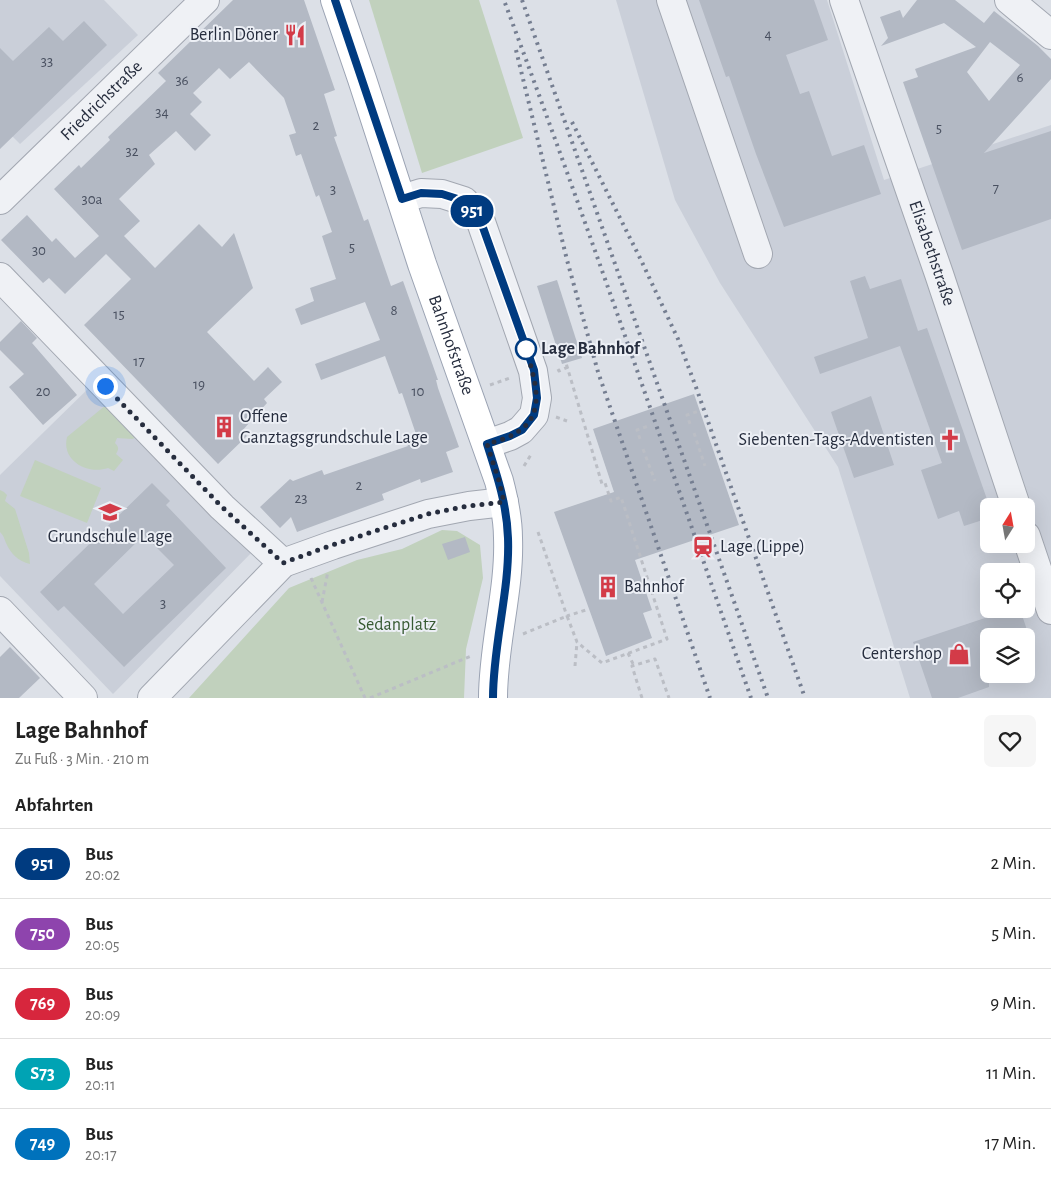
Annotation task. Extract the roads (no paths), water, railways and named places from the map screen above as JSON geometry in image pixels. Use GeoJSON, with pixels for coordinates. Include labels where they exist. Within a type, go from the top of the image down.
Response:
{"type":"FeatureCollection","features":[{"type":"Feature","properties":{"kind":"main road","name":"Bahnhofstraße"},"geometry":{"type":"LineString","coordinates":[[335,0],[422,264],[487,444],[504,502],[508,538],[507,572],[494,664],[493,698]]}},
{"type":"Feature","properties":{"kind":"street","name":"Friedrichstraße"},"geometry":{"type":"LineString","coordinates":[[0,200],[205,0]]}},
{"type":"Feature","properties":{"kind":"street"},"geometry":{"type":"LineString","coordinates":[[670,0],[758,254]]}},
{"type":"Feature","properties":{"kind":"street","name":"Elisabethstraße"},"geometry":{"type":"LineString","coordinates":[[844,0],[935,261],[1013,498]]}},
{"type":"Feature","properties":{"kind":"street"},"geometry":{"type":"LineString","coordinates":[[1009,0],[1051,35]]}},
{"type":"Feature","properties":{"kind":"street"},"geometry":{"type":"LineString","coordinates":[[402,199],[421,193],[442,194],[464,201],[481,222],[534,370],[537,398],[534,415],[522,430],[487,444]]}},
{"type":"Feature","properties":{"kind":"street"},"geometry":{"type":"LineString","coordinates":[[0,276],[216,500],[292,559]]}},
{"type":"Feature","properties":{"kind":"street"},"geometry":{"type":"LineString","coordinates":[[152,698],[292,559],[428,514],[468,506],[504,502]]}},
{"type":"Feature","properties":{"kind":"street"},"geometry":{"type":"LineString","coordinates":[[1032,553],[1051,610]]}},
{"type":"Feature","properties":{"kind":"street"},"geometry":{"type":"LineString","coordinates":[[0,611],[83,698]]}},
{"type":"Feature","properties":{"kind":"railway"},"geometry":{"type":"LineString","coordinates":[[522,0],[768,698]]}},
{"type":"Feature","properties":{"kind":"railway"},"geometry":{"type":"LineString","coordinates":[[505,3],[599,263],[751,698]]}},
{"type":"Feature","properties":{"kind":"railway"},"geometry":{"type":"LineString","coordinates":[[516,50],[567,260],[598,372],[710,698]]}},
{"type":"Feature","properties":{"kind":"railway"},"geometry":{"type":"LineString","coordinates":[[572,122],[678,339],[805,698]]}},
{"type":"Feature","properties":{"kind":"place","name":"Berlin Döner"},"geometry":{"type":"Point","coordinates":[295,35]}},
{"type":"Feature","properties":{"kind":"place","name":"Lage Bahnhof"},"geometry":{"type":"Point","coordinates":[526,349]}},
{"type":"Feature","properties":{"kind":"place","name":"Offene Ganztagsgrundschule Lage"},"geometry":{"type":"Point","coordinates":[224,427]}},
{"type":"Feature","properties":{"kind":"place","name":"Siebenten-Tags-Adventisten"},"geometry":{"type":"Point","coordinates":[950,440]}},
{"type":"Feature","properties":{"kind":"place","name":"Grundschule Lage"},"geometry":{"type":"Point","coordinates":[110,512]}},
{"type":"Feature","properties":{"kind":"place","name":"Lage (Lippe)"},"geometry":{"type":"Point","coordinates":[703,547]}},
{"type":"Feature","properties":{"kind":"place","name":"Bahnhof"},"geometry":{"type":"Point","coordinates":[608,587]}},
{"type":"Feature","properties":{"kind":"place","name":"Centershop"},"geometry":{"type":"Point","coordinates":[959,654]}},
{"type":"Feature","properties":{"kind":"park label","name":"Sedanplatz"},"geometry":{"type":"Point","coordinates":[397,625]}}]}
